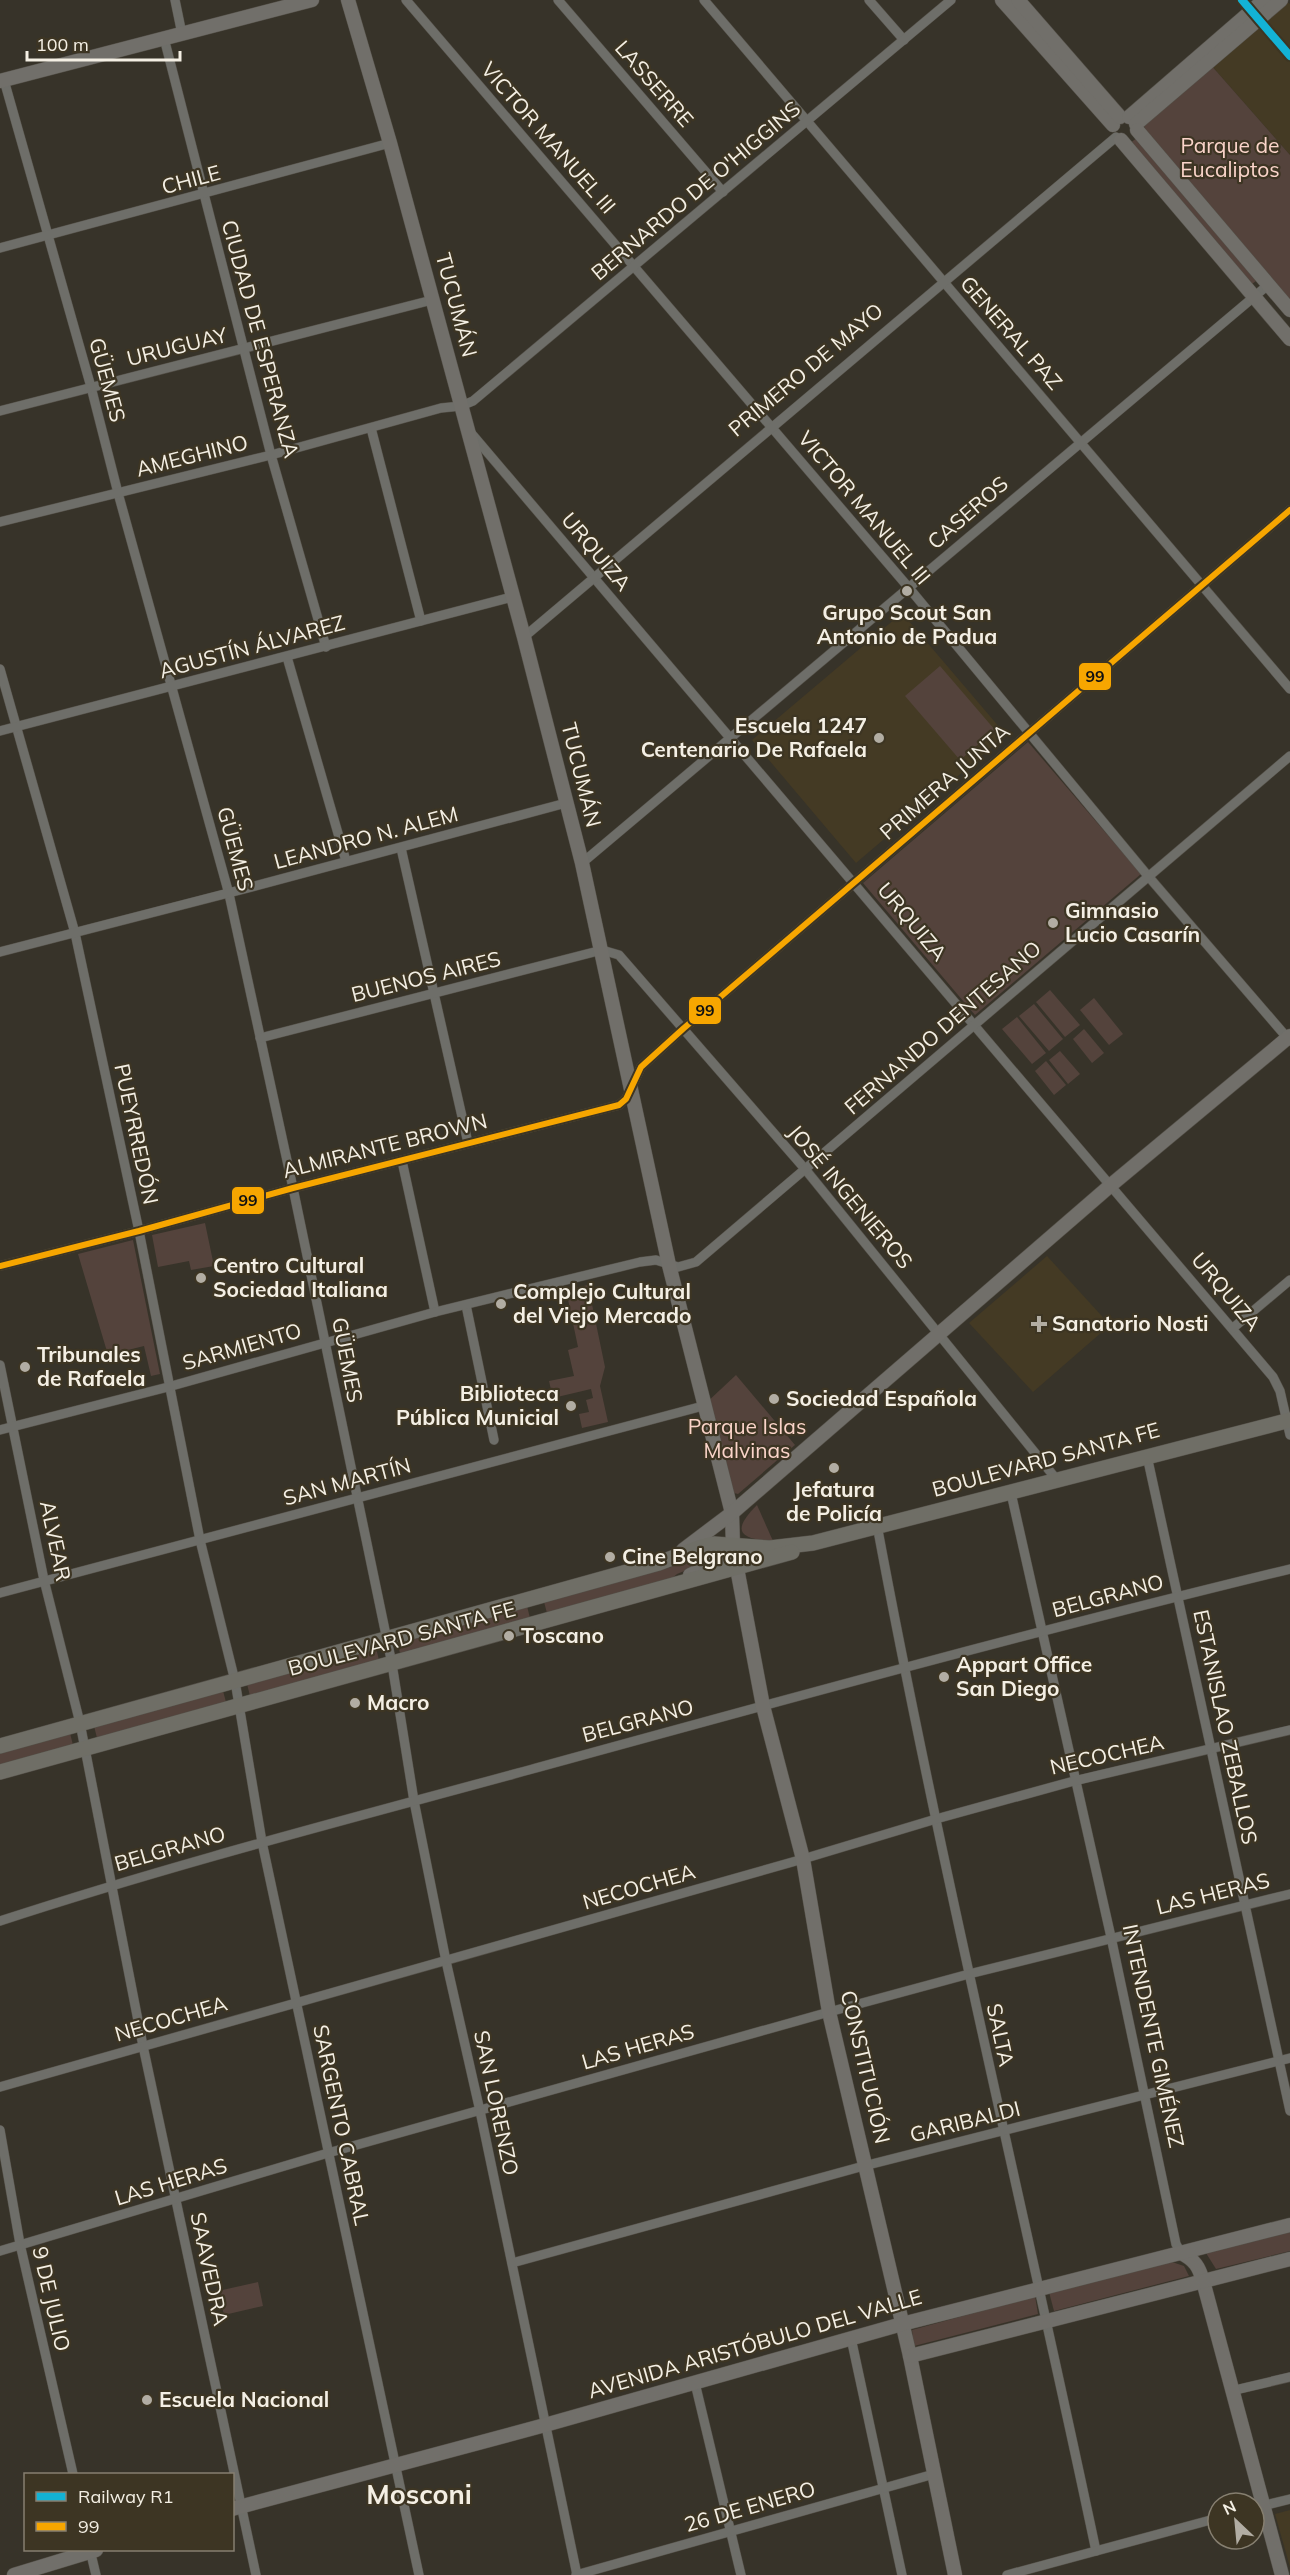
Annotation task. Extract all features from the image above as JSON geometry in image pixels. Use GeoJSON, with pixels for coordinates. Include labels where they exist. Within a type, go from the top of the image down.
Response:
{"type":"FeatureCollection","features":[{"type":"Feature","properties":{"kind":"main road","name":"BOULEVARD SANTA FE"},"geometry":{"type":"LineString","coordinates":[[0,1772],[737,1569],[813,1543],[876,1525],[1011,1493],[1147,1456],[1289,1425]]}},
{"type":"Feature","properties":{"kind":"main road","name":"BOULEVARD SANTA FE"},"geometry":{"type":"LineString","coordinates":[[0,1746],[668,1560],[701,1547],[714,1545],[770,1548],[813,1543]]}},
{"type":"Feature","properties":{"kind":"main road"},"geometry":{"type":"LineString","coordinates":[[533,1598],[539,1623]]}},
{"type":"Feature","properties":{"kind":"street"},"geometry":{"type":"LineString","coordinates":[[175,0],[182,34]]}},
{"type":"Feature","properties":{"kind":"street"},"geometry":{"type":"LineString","coordinates":[[2,81],[312,0]]}},
{"type":"Feature","properties":{"kind":"street","name":"TUCUMÁN"},"geometry":{"type":"LineString","coordinates":[[348,0],[390,143],[468,429],[582,863],[669,1265],[732,1513],[733,1547],[737,1569]]}},
{"type":"Feature","properties":{"kind":"street","name":"VICTOR MANUEL III"},"geometry":{"type":"LineString","coordinates":[[406,0],[909,588],[1148,876],[1289,1038]]}},
{"type":"Feature","properties":{"kind":"street","name":"LASSERRE"},"geometry":{"type":"LineString","coordinates":[[558,0],[723,192]]}},
{"type":"Feature","properties":{"kind":"street","name":"GENERAL PAZ"},"geometry":{"type":"LineString","coordinates":[[704,0],[1290,689]]}},
{"type":"Feature","properties":{"kind":"street"},"geometry":{"type":"LineString","coordinates":[[869,0],[904,40]]}},
{"type":"Feature","properties":{"kind":"street","name":"BERNARDO DE O'HIGGINS"},"geometry":{"type":"LineString","coordinates":[[461,406],[473,402],[951,0]]}},
{"type":"Feature","properties":{"kind":"street"},"geometry":{"type":"LineString","coordinates":[[1002,0],[1027,20],[1290,310]]}},
{"type":"Feature","properties":{"kind":"street"},"geometry":{"type":"LineString","coordinates":[[1018,0],[1027,20]]}},
{"type":"Feature","properties":{"kind":"street","name":"PRIMERO DE MAYO"},"geometry":{"type":"LineString","coordinates":[[524,637],[1125,127],[1207,56],[1264,0]]}},
{"type":"Feature","properties":{"kind":"street","name":"PRIMERO DE MAYO"},"geometry":{"type":"LineString","coordinates":[[1207,56],[1281,0]]}},
{"type":"Feature","properties":{"kind":"street","name":"CIUDAD DE ESPERANZA"},"geometry":{"type":"LineString","coordinates":[[164,38],[271,455],[326,647]]}},
{"type":"Feature","properties":{"kind":"street","name":"GÜEMES"},"geometry":{"type":"LineString","coordinates":[[2,81],[91,387],[229,894],[387,1638]]}},
{"type":"Feature","properties":{"kind":"street"},"geometry":{"type":"LineString","coordinates":[[1125,127],[1253,297],[1290,339]]}},
{"type":"Feature","properties":{"kind":"street","name":"CHILE"},"geometry":{"type":"LineString","coordinates":[[0,248],[204,195],[390,143]]}},
{"type":"Feature","properties":{"kind":"street","name":"CASEROS"},"geometry":{"type":"LineString","coordinates":[[582,863],[1080,441],[1268,285]]}},
{"type":"Feature","properties":{"kind":"street","name":"URUGUAY"},"geometry":{"type":"LineString","coordinates":[[0,411],[432,300]]}},
{"type":"Feature","properties":{"kind":"street","name":"AMEGHINO"},"geometry":{"type":"LineString","coordinates":[[0,522],[271,455],[441,408],[461,406]]}},
{"type":"Feature","properties":{"kind":"street"},"geometry":{"type":"LineString","coordinates":[[371,428],[421,621]]}},
{"type":"Feature","properties":{"kind":"street","name":"URQUIZA"},"geometry":{"type":"LineString","coordinates":[[468,429],[1233,1328],[1273,1377],[1280,1391],[1289,1425]]}},
{"type":"Feature","properties":{"kind":"street","name":"PRIMERA JUNTA"},"geometry":{"type":"LineString","coordinates":[[631,1088],[641,1068],[684,1028],[1290,510]]}},
{"type":"Feature","properties":{"kind":"street","name":"AGUSTÍN ÁLVAREZ"},"geometry":{"type":"LineString","coordinates":[[0,731],[512,597]]}},
{"type":"Feature","properties":{"kind":"street"},"geometry":{"type":"LineString","coordinates":[[287,657],[346,861]]}},
{"type":"Feature","properties":{"kind":"street","name":"PUEYRREDÓN"},"geometry":{"type":"LineString","coordinates":[[0,669],[75,933],[139,1231],[200,1540],[235,1681]]}},
{"type":"Feature","properties":{"kind":"street","name":"FERNANDO DENTESANO"},"geometry":{"type":"LineString","coordinates":[[669,1265],[678,1267],[696,1262],[1290,756]]}},
{"type":"Feature","properties":{"kind":"street","name":"LEANDRO N. ALEM"},"geometry":{"type":"LineString","coordinates":[[0,952],[229,894],[566,803]]}},
{"type":"Feature","properties":{"kind":"street"},"geometry":{"type":"LineString","coordinates":[[401,848],[432,994],[468,1143]]}},
{"type":"Feature","properties":{"kind":"street","name":"BUENOS AIRES"},"geometry":{"type":"LineString","coordinates":[[260,1038],[602,950]]}},
{"type":"Feature","properties":{"kind":"street","name":"JOSÉ INGENIEROS"},"geometry":{"type":"LineString","coordinates":[[602,950],[619,955],[684,1028],[805,1169],[1057,1480]]}},
{"type":"Feature","properties":{"kind":"street"},"geometry":{"type":"LineString","coordinates":[[668,1560],[701,1538],[732,1513],[1111,1185],[1289,1038]]}},
{"type":"Feature","properties":{"kind":"street","name":"ALMIRANTE BROWN"},"geometry":{"type":"LineString","coordinates":[[0,1266],[619,1105],[627,1099],[631,1088]]}},
{"type":"Feature","properties":{"kind":"street"},"geometry":{"type":"LineString","coordinates":[[402,1161],[435,1312]]}},
{"type":"Feature","properties":{"kind":"street","name":"SARMIENTO"},"geometry":{"type":"LineString","coordinates":[[0,1430],[168,1387],[435,1312],[640,1262],[656,1260],[669,1265]]}},
{"type":"Feature","properties":{"kind":"street"},"geometry":{"type":"LineString","coordinates":[[1233,1328],[1290,1280]]}},
{"type":"Feature","properties":{"kind":"street"},"geometry":{"type":"LineString","coordinates":[[466,1305],[494,1440]]}},
{"type":"Feature","properties":{"kind":"street","name":"ALVEAR"},"geometry":{"type":"LineString","coordinates":[[0,1365],[44,1580],[80,1723]]}},
{"type":"Feature","properties":{"kind":"street","name":"SAN MARTÍN"},"geometry":{"type":"LineString","coordinates":[[0,1593],[703,1406]]}},
{"type":"Feature","properties":{"kind":"street","name":"ESTANISLAO ZEBALLOS"},"geometry":{"type":"LineString","coordinates":[[1147,1456],[1290,2111]]}},
{"type":"Feature","properties":{"kind":"street","name":"INTENDENTE GIMÉNEZ"},"geometry":{"type":"LineString","coordinates":[[1011,1493],[1074,1781],[1111,1937],[1176,2244],[1181,2253],[1192,2258],[1199,2267],[1254,2491]]}},
{"type":"Feature","properties":{"kind":"street","name":"SALTA"},"geometry":{"type":"LineString","coordinates":[[876,1525],[904,1670],[969,1974],[1096,2551]]}},
{"type":"Feature","properties":{"kind":"street"},"geometry":{"type":"LineString","coordinates":[[652,1592],[704,1569],[733,1547]]}},
{"type":"Feature","properties":{"kind":"street","name":"CONSTITUCIÓN"},"geometry":{"type":"LineString","coordinates":[[737,1569],[763,1706],[803,1859],[829,2012],[867,2165],[910,2356],[955,2575]]}},
{"type":"Feature","properties":{"kind":"street","name":"BELGRANO"},"geometry":{"type":"LineString","coordinates":[[0,1921],[111,1884],[261,1842],[763,1706],[1290,1569]]}},
{"type":"Feature","properties":{"kind":"street","name":"SAN LORENZO"},"geometry":{"type":"LineString","coordinates":[[387,1638],[414,1801],[446,1961],[480,2111],[576,2575]]}},
{"type":"Feature","properties":{"kind":"street","name":"SARGENTO CABRAL"},"geometry":{"type":"LineString","coordinates":[[235,1681],[261,1842],[418,2575]]}},
{"type":"Feature","properties":{"kind":"street","name":"SAAVEDRA"},"geometry":{"type":"LineString","coordinates":[[80,1723],[230,2473]]}},
{"type":"Feature","properties":{"kind":"street","name":"NECOCHEA"},"geometry":{"type":"LineString","coordinates":[[0,2087],[803,1859],[936,1819],[1074,1781],[1290,1730]]}},
{"type":"Feature","properties":{"kind":"street","name":"LAS HERAS"},"geometry":{"type":"LineString","coordinates":[[0,2251],[328,2153],[829,2012],[1111,1937],[1290,1894]]}},
{"type":"Feature","properties":{"kind":"street","name":"GARIBALDI"},"geometry":{"type":"LineString","coordinates":[[512,2263],[867,2165],[1290,2058]]}},
{"type":"Feature","properties":{"kind":"street","name":"9 DE JULIO"},"geometry":{"type":"LineString","coordinates":[[0,2130],[20,2244],[73,2473]]}},
{"type":"Feature","properties":{"kind":"street","name":"AVENIDA ARISTÓBULO DEL VALLE"},"geometry":{"type":"LineString","coordinates":[[237,2507],[545,2425],[902,2324],[1290,2225]]}},
{"type":"Feature","properties":{"kind":"street"},"geometry":{"type":"LineString","coordinates":[[910,2356],[1290,2259]]}},
{"type":"Feature","properties":{"kind":"street"},"geometry":{"type":"LineString","coordinates":[[851,2338],[902,2575]]}},
{"type":"Feature","properties":{"kind":"street"},"geometry":{"type":"LineString","coordinates":[[1231,2391],[1290,2378]]}},
{"type":"Feature","properties":{"kind":"street"},"geometry":{"type":"LineString","coordinates":[[695,2383],[741,2575]]}},
{"type":"Feature","properties":{"kind":"street","name":"26 DE ENERO"},"geometry":{"type":"LineString","coordinates":[[576,2575],[934,2474]]}},
{"type":"Feature","properties":{"kind":"street","name":"SAAVEDRA"},"geometry":{"type":"LineString","coordinates":[[234,2492],[256,2575]]}},
{"type":"Feature","properties":{"kind":"street"},"geometry":{"type":"LineString","coordinates":[[1266,2505],[1290,2499]]}},
{"type":"Feature","properties":{"kind":"street"},"geometry":{"type":"LineString","coordinates":[[1007,2575],[1206,2521]]}},
{"type":"Feature","properties":{"kind":"street","name":"INTENDENTE GIMÉNEZ"},"geometry":{"type":"LineString","coordinates":[[1266,2530],[1282,2575]]}},
{"type":"Feature","properties":{"kind":"street"},"geometry":{"type":"LineString","coordinates":[[14,2575],[89,2551]]}},
{"type":"Feature","properties":{"kind":"street"},"geometry":{"type":"LineString","coordinates":[[92,2551],[96,2575]]}},
{"type":"Feature","properties":{"kind":"shaded area"},"geometry":{"type":"Polygon","coordinates":[[[1285,0],[1290,4],[1290,155],[1210,64],[1285,0]]]}},
{"type":"Feature","properties":{"kind":"shaded area","name":"Escuela 1247 Centenario De Rafaela"},"geometry":{"type":"Polygon","coordinates":[[[902,613],[1006,735],[856,863],[752,740],[902,613]]]}},
{"type":"Feature","properties":{"kind":"shaded area","name":"Sanatorio Nosti"},"geometry":{"type":"Polygon","coordinates":[[[1047,1256],[1110,1325],[1033,1392],[969,1323],[1047,1256]]]}},
{"type":"Feature","properties":{"kind":"shaded area"},"geometry":{"type":"Polygon","coordinates":[[[1290,2510],[1290,2567],[1275,2514],[1290,2510]]]}},
{"type":"Feature","properties":{"kind":"green space","name":"Parque de Eucaliptos"},"geometry":{"type":"Polygon","coordinates":[[[1210,64],[1290,155],[1290,302],[1148,135],[1144,126],[1210,64]]]}},
{"type":"Feature","properties":{"kind":"green space"},"geometry":{"type":"Polygon","coordinates":[[[1138,137],[1260,278],[1252,284],[1129,144],[1138,137]]]}},
{"type":"Feature","properties":{"kind":"green space"},"geometry":{"type":"Polygon","coordinates":[[[940,666],[995,730],[960,760],[905,696],[940,666]]]}},
{"type":"Feature","properties":{"kind":"green space"},"geometry":{"type":"Polygon","coordinates":[[[1028,742],[1141,874],[975,1015],[863,883],[1028,742]]]}},
{"type":"Feature","properties":{"kind":"green space"},"geometry":{"type":"Polygon","coordinates":[[[1050,990],[1080,1025],[1065,1037],[1036,1002],[1050,990]]]}},
{"type":"Feature","properties":{"kind":"green space"},"geometry":{"type":"Polygon","coordinates":[[[1094,998],[1123,1034],[1109,1045],[1080,1010],[1094,998]]]}},
{"type":"Feature","properties":{"kind":"green space"},"geometry":{"type":"Polygon","coordinates":[[[1034,1004],[1063,1039],[1049,1051],[1019,1016],[1034,1004]]]}},
{"type":"Feature","properties":{"kind":"green space"},"geometry":{"type":"Polygon","coordinates":[[[1017,1017],[1046,1053],[1032,1064],[1002,1029],[1017,1017]]]}},
{"type":"Feature","properties":{"kind":"green space"},"geometry":{"type":"Polygon","coordinates":[[[1084,1029],[1104,1053],[1092,1063],[1073,1039],[1084,1029]]]}},
{"type":"Feature","properties":{"kind":"green space"},"geometry":{"type":"Polygon","coordinates":[[[1060,1051],[1080,1074],[1068,1084],[1049,1060],[1060,1051]]]}},
{"type":"Feature","properties":{"kind":"green space"},"geometry":{"type":"Polygon","coordinates":[[[1046,1061],[1066,1085],[1054,1095],[1035,1071],[1046,1061]]]}},
{"type":"Feature","properties":{"kind":"green space"},"geometry":{"type":"Polygon","coordinates":[[[205,1223],[214,1266],[191,1270],[189,1261],[158,1267],[152,1235],[205,1223]]]}},
{"type":"Feature","properties":{"kind":"green space"},"geometry":{"type":"Polygon","coordinates":[[[133,1240],[160,1374],[151,1376],[144,1346],[108,1355],[78,1254],[133,1240]]]}},
{"type":"Feature","properties":{"kind":"green space"},"geometry":{"type":"Polygon","coordinates":[[[588,1285],[605,1367],[600,1386],[608,1422],[582,1428],[579,1414],[589,1412],[586,1400],[593,1398],[591,1389],[553,1398],[549,1381],[574,1376],[568,1350],[578,1347],[566,1290],[588,1285]]]}},
{"type":"Feature","properties":{"kind":"green space","name":"Parque Islas Malvinas"},"geometry":{"type":"Polygon","coordinates":[[[736,1375],[795,1445],[738,1494],[730,1492],[705,1404],[736,1375]]]}},
{"type":"Feature","properties":{"kind":"green space"},"geometry":{"type":"Polygon","coordinates":[[[757,1505],[773,1541],[752,1538],[742,1532],[744,1521],[757,1505]]]}},
{"type":"Feature","properties":{"kind":"green space"},"geometry":{"type":"Polygon","coordinates":[[[706,1551],[712,1554],[711,1560],[677,1574],[670,1580],[547,1613],[544,1602],[671,1567],[706,1551]]]}},
{"type":"Feature","properties":{"kind":"green space"},"geometry":{"type":"Polygon","coordinates":[[[527,1606],[530,1618],[400,1653],[397,1642],[527,1606]]]}},
{"type":"Feature","properties":{"kind":"green space"},"geometry":{"type":"Polygon","coordinates":[[[376,1648],[379,1660],[250,1696],[247,1684],[376,1648]]]}},
{"type":"Feature","properties":{"kind":"green space"},"geometry":{"type":"Polygon","coordinates":[[[223,1691],[226,1702],[97,1738],[94,1726],[223,1691]]]}},
{"type":"Feature","properties":{"kind":"green space"},"geometry":{"type":"Polygon","coordinates":[[[70,1733],[73,1745],[0,1765],[0,1753],[70,1733]]]}},
{"type":"Feature","properties":{"kind":"green space"},"geometry":{"type":"Polygon","coordinates":[[[1290,2232],[1290,2251],[1216,2269],[1206,2253],[1290,2232]]]}},
{"type":"Feature","properties":{"kind":"green space"},"geometry":{"type":"Polygon","coordinates":[[[1172,2262],[1184,2266],[1189,2276],[1054,2311],[1049,2292],[1172,2262]]]}},
{"type":"Feature","properties":{"kind":"green space"},"geometry":{"type":"Polygon","coordinates":[[[258,2282],[263,2306],[224,2315],[218,2291],[258,2282]]]}},
{"type":"Feature","properties":{"kind":"green space"},"geometry":{"type":"Polygon","coordinates":[[[1035,2296],[1038,2314],[914,2346],[912,2330],[1035,2296]]]}},
{"type":"Feature","properties":{"kind":"rail line","name":"R1"},"geometry":{"type":"LineString","coordinates":[[1242,0],[1290,56]]}},
{"type":"Feature","properties":{"kind":"transit line","name":"99"},"geometry":{"type":"LineString","coordinates":[[0,1266],[619,1105],[626,1099],[641,1067],[684,1028],[1290,510]]}},
{"type":"Feature","properties":{"kind":"place","name":"Grupo Scout San Antonio de Padua"},"geometry":{"type":"Point","coordinates":[907,591]}},
{"type":"Feature","properties":{"kind":"place","name":"Escuela 1247 Centenario De Rafaela"},"geometry":{"type":"Point","coordinates":[879,738]}},
{"type":"Feature","properties":{"kind":"place","name":"Gimnasio Lucio Casarín"},"geometry":{"type":"Point","coordinates":[1053,923]}},
{"type":"Feature","properties":{"kind":"place","name":"Centro Cultural Sociedad Italiana"},"geometry":{"type":"Point","coordinates":[201,1278]}},
{"type":"Feature","properties":{"kind":"place","name":"Complejo Cultural del Viejo Mercado"},"geometry":{"type":"Point","coordinates":[501,1304]}},
{"type":"Feature","properties":{"kind":"place","name":"Sanatorio Nosti"},"geometry":{"type":"Point","coordinates":[1039,1324]}},
{"type":"Feature","properties":{"kind":"place","name":"Tribunales de Rafaela"},"geometry":{"type":"Point","coordinates":[25,1367]}},
{"type":"Feature","properties":{"kind":"place","name":"Sociedad Española"},"geometry":{"type":"Point","coordinates":[774,1399]}},
{"type":"Feature","properties":{"kind":"place","name":"Biblioteca Pública Municial"},"geometry":{"type":"Point","coordinates":[571,1406]}},
{"type":"Feature","properties":{"kind":"place","name":"Jefatura de Policía"},"geometry":{"type":"Point","coordinates":[834,1468]}},
{"type":"Feature","properties":{"kind":"place","name":"Cine Belgrano"},"geometry":{"type":"Point","coordinates":[610,1557]}},
{"type":"Feature","properties":{"kind":"place","name":"Toscano"},"geometry":{"type":"Point","coordinates":[509,1636]}},
{"type":"Feature","properties":{"kind":"place","name":"Appart Office San Diego"},"geometry":{"type":"Point","coordinates":[944,1677]}},
{"type":"Feature","properties":{"kind":"place","name":"Macro"},"geometry":{"type":"Point","coordinates":[355,1703]}},
{"type":"Feature","properties":{"kind":"place","name":"Escuela Nacional"},"geometry":{"type":"Point","coordinates":[147,2400]}},
{"type":"Feature","properties":{"kind":"district","name":"Mosconi"},"geometry":{"type":"Point","coordinates":[419,2495]}}]}
